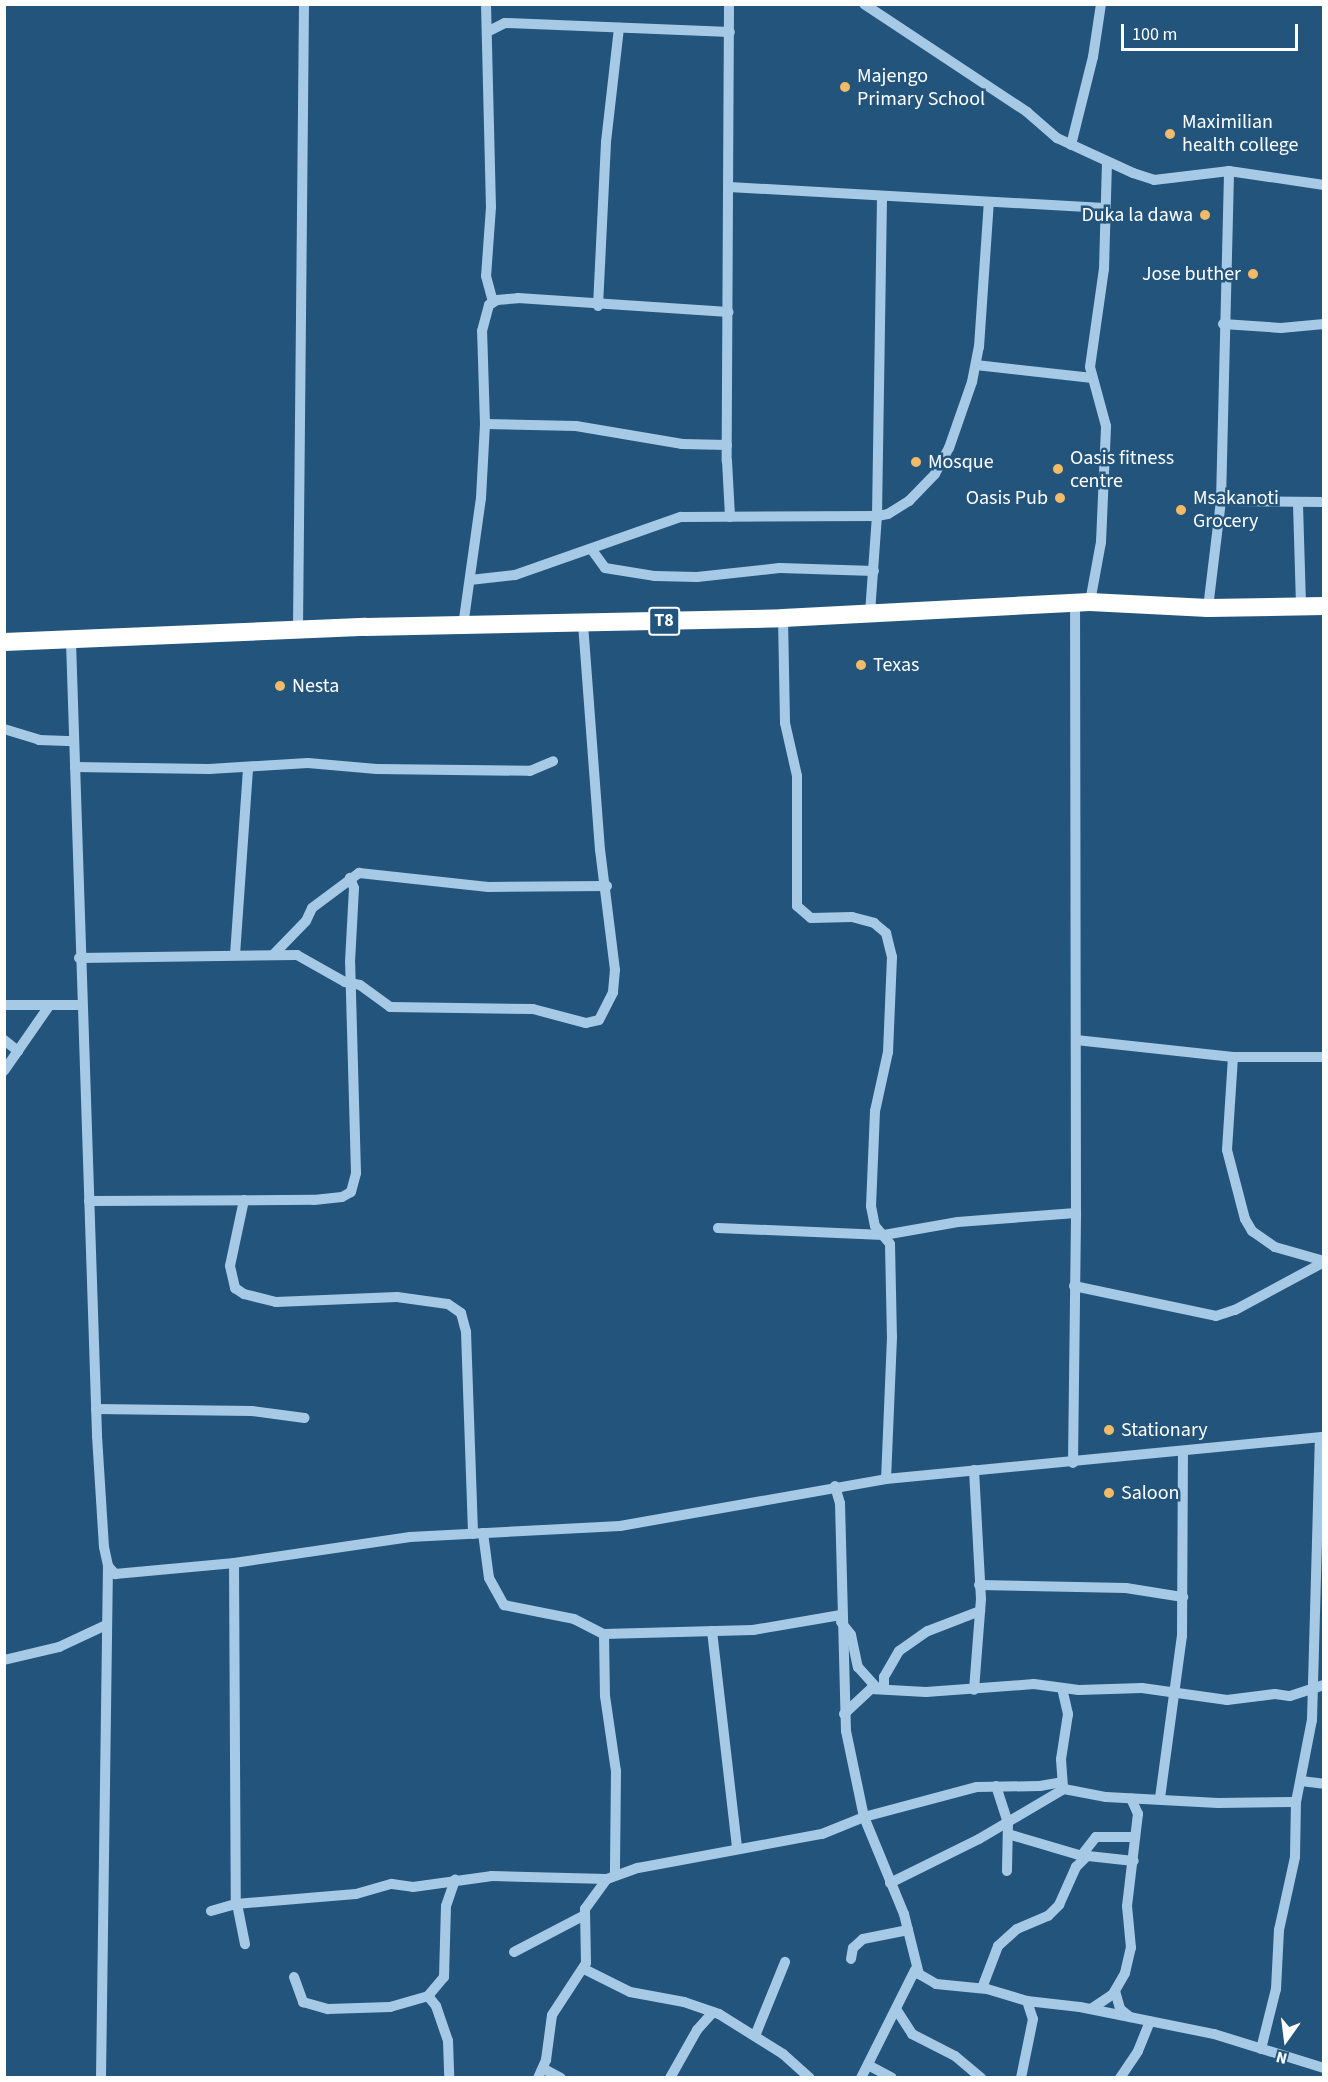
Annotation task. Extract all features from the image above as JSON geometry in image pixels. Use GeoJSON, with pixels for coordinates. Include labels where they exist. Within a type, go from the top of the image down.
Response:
{"type":"FeatureCollection","features":[{"type":"Feature","properties":{"kind":"highway","name":"T8"},"geometry":{"type":"LineString","coordinates":[[4,642],[71,642],[298,629],[783,618],[1083,603],[1208,608],[1323,606]]}},
{"type":"Feature","properties":{"kind":"street"},"geometry":{"type":"LineString","coordinates":[[298,629],[304,4]]}},
{"type":"Feature","properties":{"kind":"street"},"geometry":{"type":"LineString","coordinates":[[729,4],[727,445],[730,517]]}},
{"type":"Feature","properties":{"kind":"street"},"geometry":{"type":"LineString","coordinates":[[864,4],[1071,145],[1107,162],[1154,180],[1229,171],[1323,185]]}},
{"type":"Feature","properties":{"kind":"street"},"geometry":{"type":"LineString","coordinates":[[1071,145],[1093,57],[1101,4]]}},
{"type":"Feature","properties":{"kind":"street"},"geometry":{"type":"LineString","coordinates":[[487,7],[505,23]]}},
{"type":"Feature","properties":{"kind":"street"},"geometry":{"type":"LineString","coordinates":[[463,626],[482,498],[485,424],[482,331],[484,316],[493,302],[486,276],[491,207],[487,7]]}},
{"type":"Feature","properties":{"kind":"street"},"geometry":{"type":"LineString","coordinates":[[487,32],[505,23],[730,32]]}},
{"type":"Feature","properties":{"kind":"street"},"geometry":{"type":"LineString","coordinates":[[598,306],[606,142],[619,28]]}},
{"type":"Feature","properties":{"kind":"street"},"geometry":{"type":"LineString","coordinates":[[1072,1463],[1077,1213],[1076,1040],[1083,603],[1101,542],[1106,426],[1103,407],[1092,378],[1091,351],[1104,269],[1107,162]]}},
{"type":"Feature","properties":{"kind":"street"},"geometry":{"type":"LineString","coordinates":[[1208,608],[1221,501],[1223,324],[1229,171]]}},
{"type":"Feature","properties":{"kind":"street"},"geometry":{"type":"LineString","coordinates":[[729,187],[882,198],[946,197],[989,202],[1104,208]]}},
{"type":"Feature","properties":{"kind":"street"},"geometry":{"type":"LineString","coordinates":[[870,613],[877,516],[882,198]]}},
{"type":"Feature","properties":{"kind":"street"},"geometry":{"type":"LineString","coordinates":[[470,580],[502,579],[592,550],[681,517],[877,516],[888,514],[909,501],[935,474],[949,448],[976,365],[989,202]]}},
{"type":"Feature","properties":{"kind":"street"},"geometry":{"type":"LineString","coordinates":[[493,302],[518,298],[598,306],[729,312]]}},
{"type":"Feature","properties":{"kind":"street"},"geometry":{"type":"LineString","coordinates":[[1223,324],[1281,328],[1323,324]]}},
{"type":"Feature","properties":{"kind":"street"},"geometry":{"type":"LineString","coordinates":[[976,365],[1092,378]]}},
{"type":"Feature","properties":{"kind":"street"},"geometry":{"type":"LineString","coordinates":[[485,424],[576,426],[682,444],[727,445]]}},
{"type":"Feature","properties":{"kind":"street"},"geometry":{"type":"LineString","coordinates":[[1221,501],[1298,504],[1323,502]]}},
{"type":"Feature","properties":{"kind":"street"},"geometry":{"type":"LineString","coordinates":[[1298,504],[1301,606]]}},
{"type":"Feature","properties":{"kind":"street"},"geometry":{"type":"LineString","coordinates":[[592,550],[605,568],[666,577],[780,568],[874,571]]}},
{"type":"Feature","properties":{"kind":"street"},"geometry":{"type":"LineString","coordinates":[[783,618],[785,723],[797,776],[798,909],[811,918],[852,917],[874,923],[886,933],[892,957],[888,1052],[875,1112],[871,1206],[875,1226],[890,1244],[892,1337],[886,1479]]}},
{"type":"Feature","properties":{"kind":"street"},"geometry":{"type":"LineString","coordinates":[[79,958],[301,956],[350,983],[360,985],[390,1007],[532,1009],[594,1023],[607,1007],[615,970],[607,886],[600,850],[583,623]]}},
{"type":"Feature","properties":{"kind":"street"},"geometry":{"type":"LineString","coordinates":[[71,642],[79,958],[96,1409],[108,1566],[106,1625],[108,1735],[101,2078]]}},
{"type":"Feature","properties":{"kind":"street"},"geometry":{"type":"LineString","coordinates":[[4,729],[39,740],[74,741]]}},
{"type":"Feature","properties":{"kind":"street"},"geometry":{"type":"LineString","coordinates":[[75,766],[249,767],[308,763],[377,769],[530,771],[553,761]]}},
{"type":"Feature","properties":{"kind":"street"},"geometry":{"type":"LineString","coordinates":[[235,955],[249,767]]}},
{"type":"Feature","properties":{"kind":"street"},"geometry":{"type":"LineString","coordinates":[[273,955],[305,922],[312,908],[350,878],[364,873],[488,887],[607,886]]}},
{"type":"Feature","properties":{"kind":"street"},"geometry":{"type":"LineString","coordinates":[[89,1201],[342,1197],[354,1185],[350,983],[354,888],[350,878]]}},
{"type":"Feature","properties":{"kind":"street"},"geometry":{"type":"LineString","coordinates":[[4,1005],[82,1005]]}},
{"type":"Feature","properties":{"kind":"street"},"geometry":{"type":"LineString","coordinates":[[4,1071],[49,1006]]}},
{"type":"Feature","properties":{"kind":"street"},"geometry":{"type":"LineString","coordinates":[[4,1040],[18,1051]]}},
{"type":"Feature","properties":{"kind":"street"},"geometry":{"type":"LineString","coordinates":[[1076,1040],[1233,1057],[1323,1057]]}},
{"type":"Feature","properties":{"kind":"street"},"geometry":{"type":"LineString","coordinates":[[1233,1057],[1227,1150],[1245,1219],[1252,1231],[1275,1247],[1323,1261]]}},
{"type":"Feature","properties":{"kind":"street"},"geometry":{"type":"LineString","coordinates":[[244,1200],[230,1266],[235,1288],[244,1294],[276,1302],[397,1298],[448,1304],[461,1313],[466,1332],[478,1533],[489,1578],[504,1605],[574,1619],[604,1634],[762,1629],[841,1619]]}},
{"type":"Feature","properties":{"kind":"street"},"geometry":{"type":"LineString","coordinates":[[718,1228],[884,1235],[958,1222],[1077,1213]]}},
{"type":"Feature","properties":{"kind":"street"},"geometry":{"type":"LineString","coordinates":[[1074,1286],[1216,1316],[1234,1310],[1323,1261]]}},
{"type":"Feature","properties":{"kind":"street"},"geometry":{"type":"LineString","coordinates":[[96,1409],[252,1411],[305,1418]]}},
{"type":"Feature","properties":{"kind":"street"},"geometry":{"type":"LineString","coordinates":[[108,1566],[121,1575],[234,1563],[410,1537],[620,1526],[835,1486],[886,1479],[1183,1453],[1322,1437],[1318,1686],[1296,1802],[1294,1857],[1279,1930],[1276,1989],[1261,2049]]}},
{"type":"Feature","properties":{"kind":"street"},"geometry":{"type":"LineString","coordinates":[[1138,1814],[1157,1798],[1176,1692],[1183,1597],[1183,1453]]}},
{"type":"Feature","properties":{"kind":"street"},"geometry":{"type":"LineString","coordinates":[[974,1470],[980,1586],[974,1690]]}},
{"type":"Feature","properties":{"kind":"street"},"geometry":{"type":"LineString","coordinates":[[835,1486],[840,1503],[844,1714],[864,1817],[908,1930],[915,1970],[861,2078]]}},
{"type":"Feature","properties":{"kind":"street"},"geometry":{"type":"LineString","coordinates":[[234,1563],[237,1904],[245,1944]]}},
{"type":"Feature","properties":{"kind":"street"},"geometry":{"type":"LineString","coordinates":[[980,1586],[1126,1588],[1183,1597]]}},
{"type":"Feature","properties":{"kind":"street"},"geometry":{"type":"LineString","coordinates":[[881,1688],[884,1677],[899,1651],[928,1631],[980,1611]]}},
{"type":"Feature","properties":{"kind":"street"},"geometry":{"type":"LineString","coordinates":[[841,1619],[851,1635],[858,1667],[881,1688]]}},
{"type":"Feature","properties":{"kind":"street"},"geometry":{"type":"LineString","coordinates":[[4,1660],[59,1647],[106,1625]]}},
{"type":"Feature","properties":{"kind":"street"},"geometry":{"type":"LineString","coordinates":[[712,1631],[737,1848]]}},
{"type":"Feature","properties":{"kind":"street"},"geometry":{"type":"LineString","coordinates":[[561,2078],[541,2073],[552,2015],[584,1968],[587,1953],[583,1916],[588,1902],[611,1877],[616,1771],[605,1696],[604,1634]]}},
{"type":"Feature","properties":{"kind":"street"},"geometry":{"type":"LineString","coordinates":[[844,1714],[860,1696],[881,1688],[926,1692],[1034,1684],[1062,1688],[1176,1692],[1227,1700],[1275,1694],[1290,1696],[1318,1686]]}},
{"type":"Feature","properties":{"kind":"street"},"geometry":{"type":"LineString","coordinates":[[890,1882],[1008,1828],[1063,1785],[1068,1714],[1062,1688]]}},
{"type":"Feature","properties":{"kind":"street"},"geometry":{"type":"LineString","coordinates":[[1301,1781],[1323,1784]]}},
{"type":"Feature","properties":{"kind":"street"},"geometry":{"type":"LineString","coordinates":[[211,1911],[237,1904],[328,1898],[392,1884],[412,1887],[492,1876],[611,1877],[737,1848],[822,1834],[864,1817],[977,1787],[1063,1785],[1106,1797],[1218,1803],[1296,1802]]}},
{"type":"Feature","properties":{"kind":"street"},"geometry":{"type":"LineString","coordinates":[[996,1786],[1008,1828],[1007,1871]]}},
{"type":"Feature","properties":{"kind":"street"},"geometry":{"type":"LineString","coordinates":[[1090,2009],[1115,1990],[1125,1973],[1131,1948],[1127,1906],[1138,1814],[1131,1798]]}},
{"type":"Feature","properties":{"kind":"street"},"geometry":{"type":"LineString","coordinates":[[1008,1828],[1084,1856],[1134,1861]]}},
{"type":"Feature","properties":{"kind":"street"},"geometry":{"type":"LineString","coordinates":[[982,1988],[998,1946],[1017,1929],[1048,1916],[1059,1905],[1076,1867],[1096,1837],[1135,1837]]}},
{"type":"Feature","properties":{"kind":"street"},"geometry":{"type":"LineString","coordinates":[[294,1977],[303,2002],[327,2009],[390,2007],[428,1996],[444,1977],[446,1906],[456,1880]]}},
{"type":"Feature","properties":{"kind":"street"},"geometry":{"type":"LineString","coordinates":[[514,1952],[583,1916]]}},
{"type":"Feature","properties":{"kind":"street"},"geometry":{"type":"LineString","coordinates":[[850,1959],[853,1948],[863,1939],[908,1930]]}},
{"type":"Feature","properties":{"kind":"street"},"geometry":{"type":"LineString","coordinates":[[755,2036],[785,1962]]}},
{"type":"Feature","properties":{"kind":"street"},"geometry":{"type":"LineString","coordinates":[[584,1968],[630,1992],[684,2001],[714,2012],[755,2036],[810,2078]]}},
{"type":"Feature","properties":{"kind":"street"},"geometry":{"type":"LineString","coordinates":[[915,1970],[936,1984],[982,1988],[1027,2001],[1090,2009],[1150,2021],[1261,2049],[1323,2068]]}},
{"type":"Feature","properties":{"kind":"street"},"geometry":{"type":"LineString","coordinates":[[1115,1990],[1120,2008],[1130,2017]]}},
{"type":"Feature","properties":{"kind":"street"},"geometry":{"type":"LineString","coordinates":[[428,1996],[436,2006],[448,2041],[449,2078]]}},
{"type":"Feature","properties":{"kind":"street"},"geometry":{"type":"LineString","coordinates":[[1021,2078],[1033,2019],[1027,2001]]}},
{"type":"Feature","properties":{"kind":"street"},"geometry":{"type":"LineString","coordinates":[[896,2009],[912,2034],[955,2056],[981,2078]]}},
{"type":"Feature","properties":{"kind":"street"},"geometry":{"type":"LineString","coordinates":[[676,2074],[697,2030],[714,2012]]}},
{"type":"Feature","properties":{"kind":"street"},"geometry":{"type":"LineString","coordinates":[[1120,2078],[1138,2051],[1150,2021]]}},
{"type":"Feature","properties":{"kind":"street"},"geometry":{"type":"LineString","coordinates":[[868,2065],[892,2078]]}},
{"type":"Feature","properties":{"kind":"place","name":"Majengo Primary School"},"geometry":{"type":"Point","coordinates":[845,87]}},
{"type":"Feature","properties":{"kind":"place","name":"Maximilian health college"},"geometry":{"type":"Point","coordinates":[1170,134]}},
{"type":"Feature","properties":{"kind":"place","name":"Duka la dawa"},"geometry":{"type":"Point","coordinates":[1205,215]}},
{"type":"Feature","properties":{"kind":"place","name":"Jose buther"},"geometry":{"type":"Point","coordinates":[1253,274]}},
{"type":"Feature","properties":{"kind":"place","name":"Mosque"},"geometry":{"type":"Point","coordinates":[916,462]}},
{"type":"Feature","properties":{"kind":"place","name":"Oasis fitness centre"},"geometry":{"type":"Point","coordinates":[1058,469]}},
{"type":"Feature","properties":{"kind":"place","name":"Oasis Pub"},"geometry":{"type":"Point","coordinates":[1060,498]}},
{"type":"Feature","properties":{"kind":"place","name":"Msakanoti Grocery"},"geometry":{"type":"Point","coordinates":[1181,510]}},
{"type":"Feature","properties":{"kind":"place","name":"Texas"},"geometry":{"type":"Point","coordinates":[861,665]}},
{"type":"Feature","properties":{"kind":"place","name":"Nesta"},"geometry":{"type":"Point","coordinates":[280,686]}},
{"type":"Feature","properties":{"kind":"place","name":"Stationary"},"geometry":{"type":"Point","coordinates":[1109,1430]}},
{"type":"Feature","properties":{"kind":"place","name":"Saloon"},"geometry":{"type":"Point","coordinates":[1109,1493]}}]}
